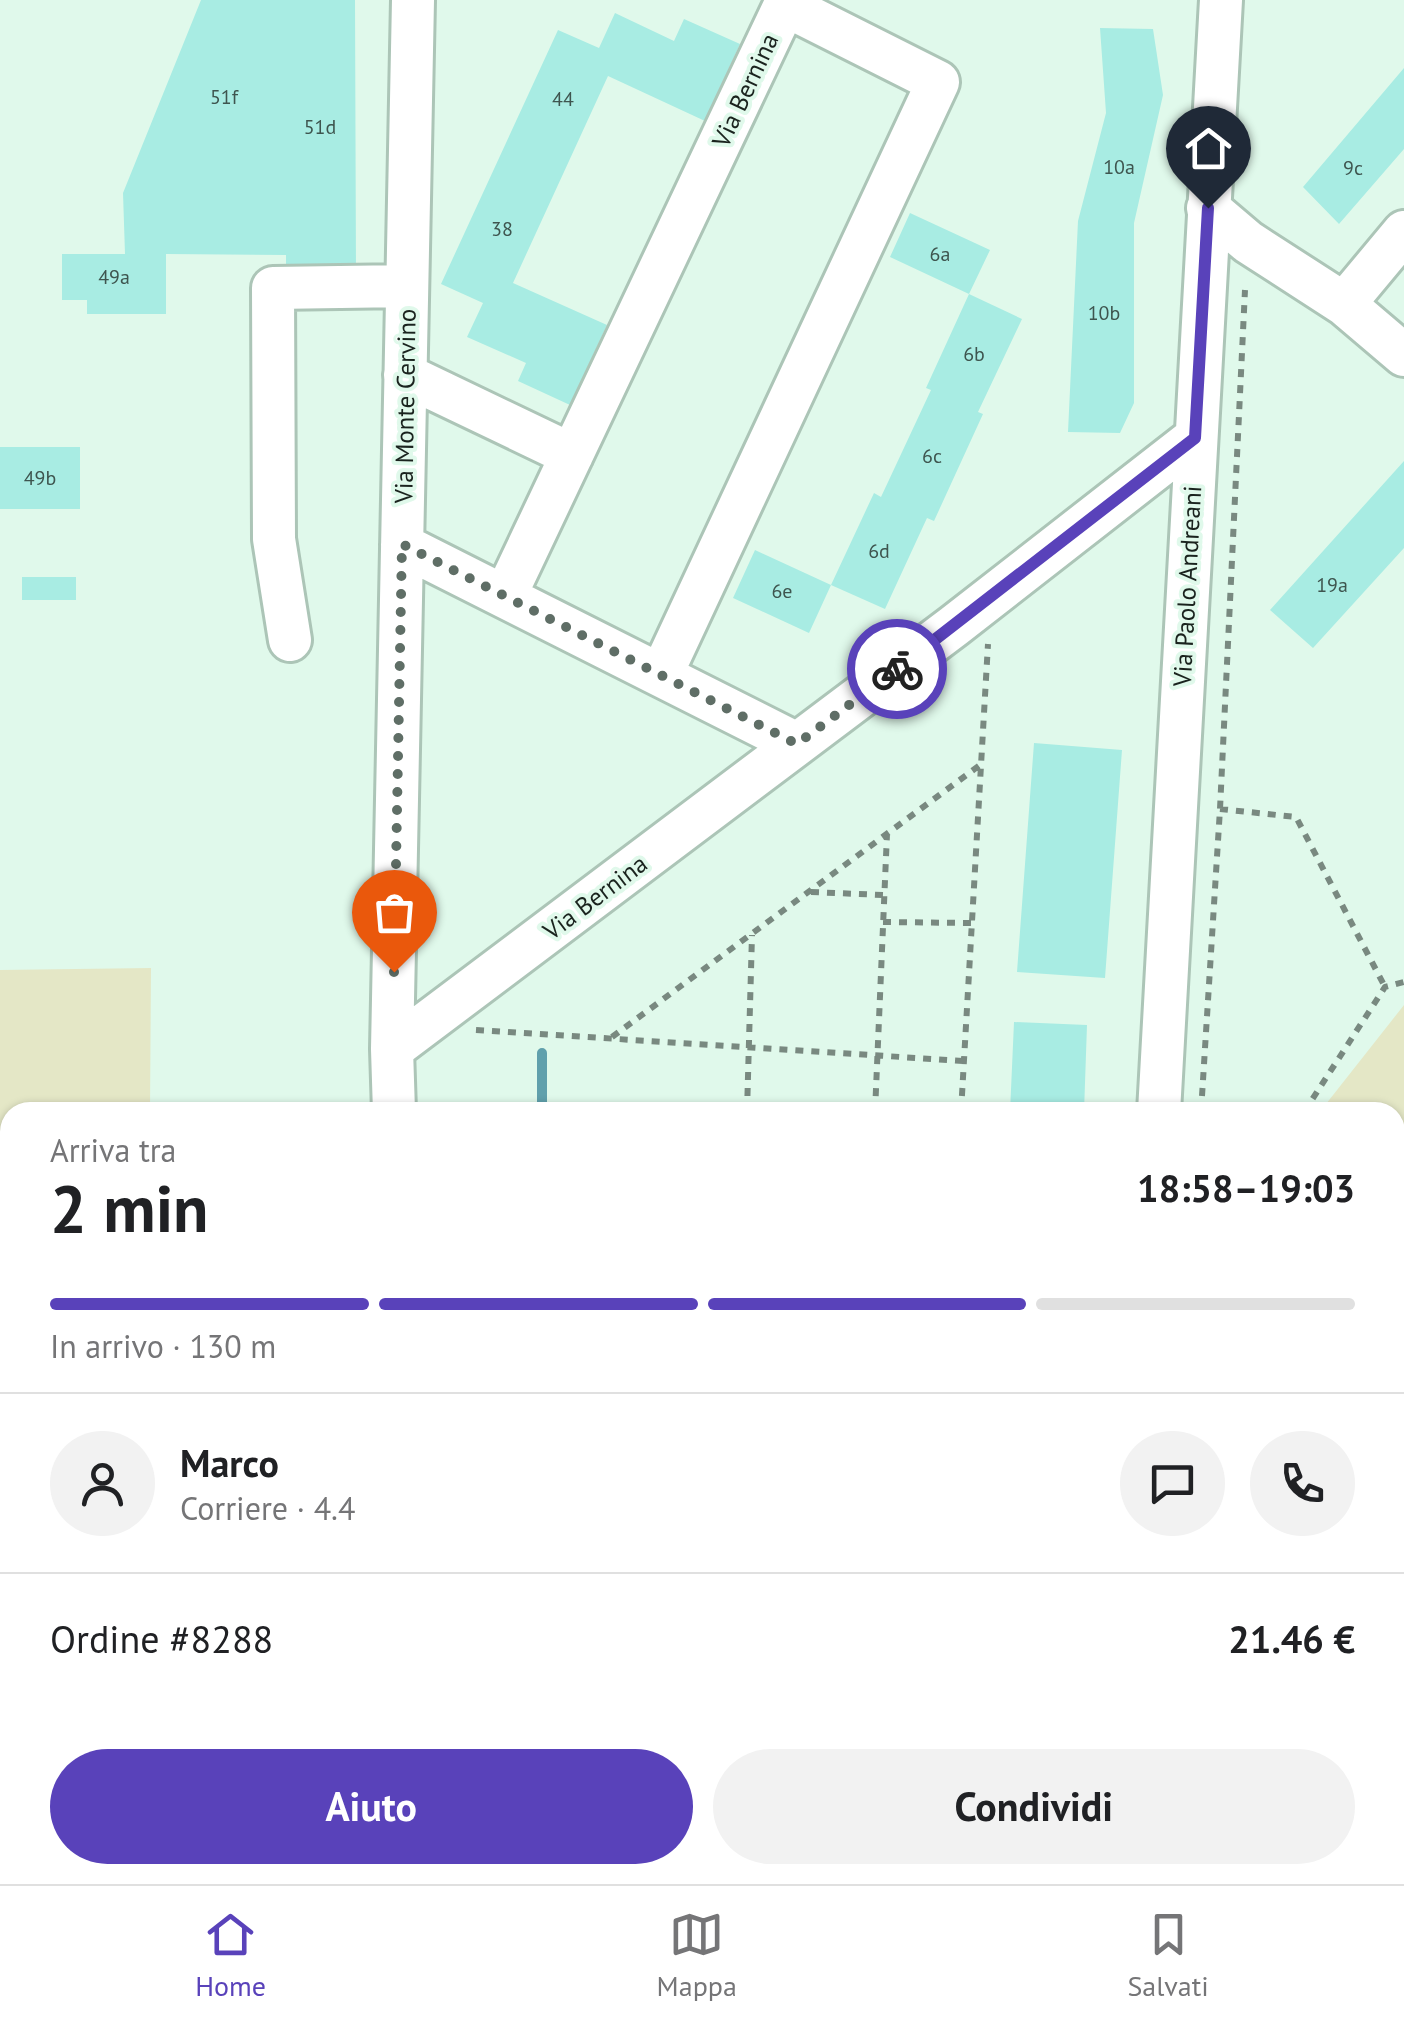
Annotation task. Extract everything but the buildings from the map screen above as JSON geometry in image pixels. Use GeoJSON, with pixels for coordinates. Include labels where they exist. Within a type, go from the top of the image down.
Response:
{"type":"FeatureCollection","features":[{"type":"Feature","properties":{"kind":"street","name":"Via Monte Cervino"},"geometry":{"type":"LineString","coordinates":[[394,1102],[413,0]]}},
{"type":"Feature","properties":{"kind":"street","name":"Via Paolo Andreani"},"geometry":{"type":"LineString","coordinates":[[1160,1102],[1221,0]]}},
{"type":"Feature","properties":{"kind":"street","name":"Via Bernina"},"geometry":{"type":"LineString","coordinates":[[505,596],[785,5],[938,82],[661,675]]}},
{"type":"Feature","properties":{"kind":"street"},"geometry":{"type":"LineString","coordinates":[[1208,208],[1248,242],[1344,304],[1404,355]]}},
{"type":"Feature","properties":{"kind":"street"},"geometry":{"type":"LineString","coordinates":[[1344,304],[1404,232]]}},
{"type":"Feature","properties":{"kind":"street"},"geometry":{"type":"LineString","coordinates":[[290,640],[274,539],[273,288],[407,286]]}},
{"type":"Feature","properties":{"kind":"street"},"geometry":{"type":"LineString","coordinates":[[405,375],[572,455]]}},
{"type":"Feature","properties":{"kind":"street","name":"Via Bernina"},"geometry":{"type":"LineString","coordinates":[[392,1050],[1195,438]]}},
{"type":"Feature","properties":{"kind":"street"},"geometry":{"type":"LineString","coordinates":[[402,544],[797,744]]}},
{"type":"Feature","properties":{"kind":"path"},"geometry":{"type":"LineString","coordinates":[[1202,1102],[1248,242]]}},
{"type":"Feature","properties":{"kind":"path"},"geometry":{"type":"LineString","coordinates":[[962,1102],[990,598]]}},
{"type":"Feature","properties":{"kind":"path"},"geometry":{"type":"LineString","coordinates":[[610,1038],[981,764]]}},
{"type":"Feature","properties":{"kind":"path"},"geometry":{"type":"LineString","coordinates":[[1220,809],[1296,816],[1385,987]]}},
{"type":"Feature","properties":{"kind":"path"},"geometry":{"type":"LineString","coordinates":[[876,1102],[886,834]]}},
{"type":"Feature","properties":{"kind":"path"},"geometry":{"type":"LineString","coordinates":[[808,892],[884,895]]}},
{"type":"Feature","properties":{"kind":"path"},"geometry":{"type":"LineString","coordinates":[[883,922],[972,923]]}},
{"type":"Feature","properties":{"kind":"path"},"geometry":{"type":"LineString","coordinates":[[747,1102],[752,933]]}},
{"type":"Feature","properties":{"kind":"path"},"geometry":{"type":"LineString","coordinates":[[1310,1102],[1385,987],[1404,982]]}},
{"type":"Feature","properties":{"kind":"path"},"geometry":{"type":"LineString","coordinates":[[476,1030],[964,1061]]}},
{"type":"Feature","properties":{"kind":"green space"},"geometry":{"type":"Polygon","coordinates":[[[151,968],[150,1102],[0,1102],[0,970],[151,968]]]}},
{"type":"Feature","properties":{"kind":"green space"},"geometry":{"type":"Polygon","coordinates":[[[1404,1005],[1404,1102],[1328,1102],[1404,1005]]]}},
{"type":"Feature","properties":{"kind":"waterway"},"geometry":{"type":"LineString","coordinates":[[542,1053],[542,1102]]}},
{"type":"Feature","properties":{"kind":"way so far"},"geometry":{"type":"LineString","coordinates":[[394,972],[402,544],[797,744],[897,669]]}},
{"type":"Feature","properties":{"kind":"route"},"geometry":{"type":"LineString","coordinates":[[897,669],[1195,438],[1208,208]]}}]}
